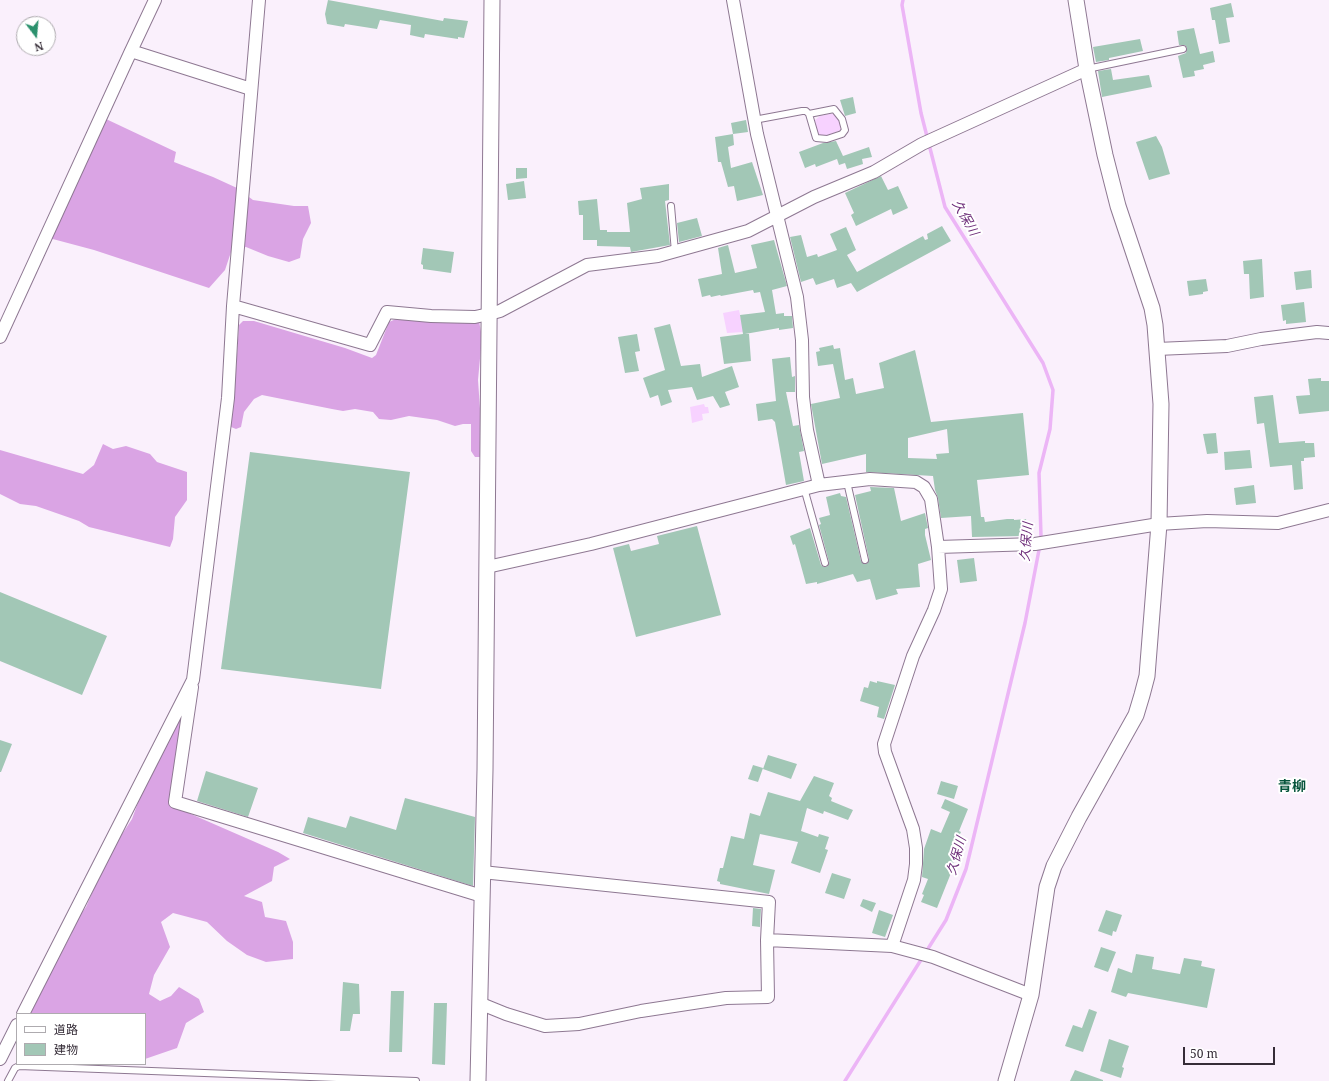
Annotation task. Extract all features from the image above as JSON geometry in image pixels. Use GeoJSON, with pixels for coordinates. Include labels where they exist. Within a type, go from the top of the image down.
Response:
{"type":"FeatureCollection","features":[{"type":"Feature","properties":{"kind":"street"},"geometry":{"type":"LineString","coordinates":[[0,337],[155,0]]}},
{"type":"Feature","properties":{"kind":"street"},"geometry":{"type":"LineString","coordinates":[[259,0],[233,306],[228,398],[193,680],[175,802],[482,896]]}},
{"type":"Feature","properties":{"kind":"street"},"geometry":{"type":"LineString","coordinates":[[478,1081],[487,567],[488,314],[492,0]]}},
{"type":"Feature","properties":{"kind":"street"},"geometry":{"type":"LineString","coordinates":[[733,0],[754,120],[797,297],[802,340],[803,397],[807,430],[819,485]]}},
{"type":"Feature","properties":{"kind":"street"},"geometry":{"type":"LineString","coordinates":[[1006,1081],[1031,995],[1047,887],[1054,866],[1136,715],[1142,695],[1147,676],[1159,524],[1161,404],[1152,308],[1118,206],[1087,69],[1076,0]]}},
{"type":"Feature","properties":{"kind":"street"},"geometry":{"type":"LineString","coordinates":[[131,51],[251,89]]}},
{"type":"Feature","properties":{"kind":"street"},"geometry":{"type":"LineString","coordinates":[[233,306],[370,345],[386,312],[475,317],[500,311],[587,265],[658,256],[748,231],[814,197],[874,172],[922,144],[1087,69]]}},
{"type":"Feature","properties":{"kind":"street"},"geometry":{"type":"LineString","coordinates":[[1157,349],[1227,346],[1261,339],[1317,332],[1329,333]]}},
{"type":"Feature","properties":{"kind":"street"},"geometry":{"type":"LineString","coordinates":[[487,567],[591,544],[819,485],[870,480],[916,482],[924,487],[931,499],[942,579],[939,598],[913,656],[884,744],[885,752],[913,829],[916,848],[914,880],[892,946]]}},
{"type":"Feature","properties":{"kind":"street"},"geometry":{"type":"LineString","coordinates":[[938,547],[1035,544],[1159,524],[1207,521],[1278,523],[1329,510]]}},
{"type":"Feature","properties":{"kind":"street"},"geometry":{"type":"LineString","coordinates":[[24,1013],[193,680]]}},
{"type":"Feature","properties":{"kind":"street"},"geometry":{"type":"LineString","coordinates":[[480,1003],[506,1014],[545,1026],[579,1024],[642,1011],[726,998],[768,997],[767,940],[769,902],[482,872]]}},
{"type":"Feature","properties":{"kind":"street"},"geometry":{"type":"LineString","coordinates":[[767,940],[892,946],[933,957],[1031,995]]}},
{"type":"Feature","properties":{"kind":"street"},"geometry":{"type":"LineString","coordinates":[[0,1059],[16,1027]]}},
{"type":"Feature","properties":{"kind":"lane"},"geometry":{"type":"LineString","coordinates":[[1087,69],[1183,49]]}},
{"type":"Feature","properties":{"kind":"lane"},"geometry":{"type":"LineString","coordinates":[[754,120],[806,111],[809,114],[816,138],[827,139],[842,134],[845,130],[842,119],[834,109],[809,114]]}},
{"type":"Feature","properties":{"kind":"lane"},"geometry":{"type":"LineString","coordinates":[[671,206],[675,252]]}},
{"type":"Feature","properties":{"kind":"lane"},"geometry":{"type":"LineString","coordinates":[[847,482],[865,560]]}},
{"type":"Feature","properties":{"kind":"lane"},"geometry":{"type":"LineString","coordinates":[[804,488],[826,563]]}},
{"type":"Feature","properties":{"kind":"lane"},"geometry":{"type":"LineString","coordinates":[[8,1081],[15,1068],[19,1066],[416,1081]]}},
{"type":"Feature","properties":{"kind":"shaded area"},"geometry":{"type":"Polygon","coordinates":[[[833,114],[839,121],[841,130],[825,136],[817,134],[815,120],[820,116],[833,114]]]}},
{"type":"Feature","properties":{"kind":"shaded area"},"geometry":{"type":"Polygon","coordinates":[[[106,119],[176,152],[174,162],[237,188],[253,200],[294,206],[308,206],[311,223],[303,239],[300,258],[289,262],[268,256],[246,247],[232,249],[225,270],[209,288],[94,250],[49,238],[106,119]]]}},
{"type":"Feature","properties":{"kind":"shaded area"},"geometry":{"type":"Polygon","coordinates":[[[739,310],[744,332],[727,333],[723,313],[739,310]]]}},
{"type":"Feature","properties":{"kind":"shaded area"},"geometry":{"type":"Polygon","coordinates":[[[396,319],[479,321],[482,337],[478,380],[481,423],[480,457],[475,457],[471,451],[471,424],[455,426],[437,420],[409,416],[391,420],[379,419],[373,412],[355,409],[343,411],[262,395],[254,399],[244,412],[241,427],[236,429],[231,427],[230,398],[236,369],[239,325],[243,321],[254,321],[345,348],[372,358],[376,355],[389,322],[396,319]]]}},
{"type":"Feature","properties":{"kind":"shaded area"},"geometry":{"type":"Polygon","coordinates":[[[704,404],[705,407],[708,407],[709,413],[702,414],[703,420],[692,423],[690,407],[704,404]]]}},
{"type":"Feature","properties":{"kind":"shaded area"},"geometry":{"type":"Polygon","coordinates":[[[103,444],[113,449],[126,446],[150,454],[157,462],[187,472],[187,500],[175,517],[173,539],[170,547],[89,527],[79,521],[36,506],[20,504],[0,494],[0,450],[83,474],[94,465],[103,444]]]}},
{"type":"Feature","properties":{"kind":"shaded area"},"geometry":{"type":"Polygon","coordinates":[[[187,711],[170,803],[184,811],[278,852],[290,859],[274,867],[272,881],[244,896],[262,902],[265,917],[286,921],[293,942],[293,959],[266,962],[247,955],[227,941],[207,922],[173,913],[161,922],[170,947],[154,975],[149,994],[160,1001],[171,996],[179,987],[199,999],[204,1012],[186,1023],[177,1048],[146,1059],[146,1013],[29,1013],[71,935],[74,923],[86,907],[109,854],[132,819],[147,778],[160,759],[181,713],[187,711]]]}},
{"type":"Feature","properties":{"kind":"building"},"geometry":{"type":"Polygon","coordinates":[[[328,0],[443,21],[444,18],[468,21],[464,38],[458,37],[458,39],[425,34],[424,38],[410,35],[411,25],[380,20],[377,29],[345,24],[344,27],[327,24],[325,14],[328,0]]]}},
{"type":"Feature","properties":{"kind":"building"},"geometry":{"type":"Polygon","coordinates":[[[1231,3],[1234,17],[1226,18],[1230,42],[1219,44],[1215,20],[1212,20],[1210,8],[1231,3]]]}},
{"type":"Feature","properties":{"kind":"building"},"geometry":{"type":"Polygon","coordinates":[[[1194,28],[1200,54],[1213,51],[1215,62],[1203,65],[1204,69],[1194,71],[1195,76],[1183,78],[1178,56],[1186,53],[1187,48],[1185,45],[1179,45],[1177,31],[1194,28]]]}},
{"type":"Feature","properties":{"kind":"building"},"geometry":{"type":"Polygon","coordinates":[[[1140,39],[1143,51],[1096,62],[1093,47],[1140,39]]]}},
{"type":"Feature","properties":{"kind":"building"},"geometry":{"type":"Polygon","coordinates":[[[1111,69],[1113,80],[1149,75],[1152,87],[1102,97],[1098,71],[1111,69]]]}},
{"type":"Feature","properties":{"kind":"building"},"geometry":{"type":"Polygon","coordinates":[[[853,97],[856,113],[845,116],[840,100],[853,97]]]}},
{"type":"Feature","properties":{"kind":"building"},"geometry":{"type":"Polygon","coordinates":[[[746,120],[748,132],[733,134],[731,123],[746,120]]]}},
{"type":"Feature","properties":{"kind":"building"},"geometry":{"type":"Polygon","coordinates":[[[733,134],[734,145],[728,147],[731,168],[752,162],[763,195],[737,201],[734,186],[728,187],[721,162],[718,162],[715,137],[733,134]]]}},
{"type":"Feature","properties":{"kind":"building"},"geometry":{"type":"Polygon","coordinates":[[[1156,136],[1162,147],[1170,174],[1149,180],[1136,142],[1156,136]]]}},
{"type":"Feature","properties":{"kind":"building"},"geometry":{"type":"Polygon","coordinates":[[[836,141],[843,156],[869,147],[872,157],[862,159],[863,164],[847,169],[845,163],[839,165],[837,159],[816,167],[815,164],[805,168],[799,152],[823,143],[836,141]]]}},
{"type":"Feature","properties":{"kind":"building"},"geometry":{"type":"Polygon","coordinates":[[[516,168],[527,168],[527,178],[516,179],[516,168]]]}},
{"type":"Feature","properties":{"kind":"building"},"geometry":{"type":"Polygon","coordinates":[[[881,176],[888,190],[898,186],[908,208],[893,215],[891,209],[856,226],[851,215],[854,213],[845,193],[881,176]]]}},
{"type":"Feature","properties":{"kind":"building"},"geometry":{"type":"Polygon","coordinates":[[[524,181],[526,198],[508,200],[506,184],[524,181]]]}},
{"type":"Feature","properties":{"kind":"building"},"geometry":{"type":"Polygon","coordinates":[[[669,184],[669,200],[665,201],[670,245],[631,252],[630,247],[597,246],[597,240],[583,240],[583,215],[579,215],[578,201],[597,199],[600,230],[607,230],[607,232],[630,232],[627,203],[642,199],[640,188],[669,184]]]}},
{"type":"Feature","properties":{"kind":"building"},"geometry":{"type":"Polygon","coordinates":[[[697,218],[702,236],[679,242],[677,223],[697,218]]]}},
{"type":"Feature","properties":{"kind":"building"},"geometry":{"type":"Polygon","coordinates":[[[942,226],[951,241],[857,292],[851,283],[837,288],[834,279],[816,285],[813,278],[801,282],[790,237],[801,235],[807,257],[817,254],[818,257],[837,250],[830,234],[846,227],[856,250],[847,255],[857,272],[923,236],[925,240],[928,239],[927,234],[942,226]]]}},
{"type":"Feature","properties":{"kind":"building"},"geometry":{"type":"Polygon","coordinates":[[[774,240],[787,286],[772,290],[776,314],[784,313],[784,316],[792,316],[793,328],[779,330],[779,328],[745,334],[749,334],[751,361],[724,364],[720,337],[743,334],[740,315],[765,312],[760,292],[754,293],[753,290],[721,296],[711,297],[710,295],[702,297],[698,279],[722,274],[718,248],[728,245],[735,273],[757,268],[751,245],[774,240]]]}},
{"type":"Feature","properties":{"kind":"building"},"geometry":{"type":"Polygon","coordinates":[[[423,248],[454,252],[451,273],[423,269],[423,265],[421,264],[423,248]]]}},
{"type":"Feature","properties":{"kind":"building"},"geometry":{"type":"Polygon","coordinates":[[[1262,259],[1264,297],[1250,299],[1249,274],[1244,274],[1243,261],[1262,259]]]}},
{"type":"Feature","properties":{"kind":"building"},"geometry":{"type":"Polygon","coordinates":[[[1311,270],[1312,288],[1296,290],[1294,272],[1311,270]]]}},
{"type":"Feature","properties":{"kind":"building"},"geometry":{"type":"Polygon","coordinates":[[[1206,279],[1208,291],[1203,292],[1203,294],[1189,296],[1187,281],[1206,279]]]}},
{"type":"Feature","properties":{"kind":"building"},"geometry":{"type":"Polygon","coordinates":[[[1304,302],[1306,322],[1286,324],[1286,320],[1283,321],[1281,305],[1304,302]]]}},
{"type":"Feature","properties":{"kind":"building"},"geometry":{"type":"Polygon","coordinates":[[[670,324],[681,366],[700,364],[702,377],[732,366],[739,387],[725,392],[730,405],[720,408],[713,396],[697,400],[692,387],[668,390],[672,402],[661,406],[658,395],[650,398],[643,378],[665,370],[654,328],[670,324]]]}},
{"type":"Feature","properties":{"kind":"building"},"geometry":{"type":"Polygon","coordinates":[[[637,334],[640,351],[635,352],[639,371],[625,373],[618,337],[637,334]]]}},
{"type":"Feature","properties":{"kind":"building"},"geometry":{"type":"Polygon","coordinates":[[[833,345],[834,349],[840,348],[845,380],[853,378],[856,394],[884,388],[879,363],[915,350],[931,422],[1023,413],[1029,475],[977,480],[981,517],[984,517],[985,522],[1007,519],[1026,519],[1028,530],[1023,531],[1023,536],[972,537],[971,516],[941,518],[933,476],[866,472],[866,454],[822,464],[811,404],[840,398],[833,364],[818,366],[816,352],[820,351],[819,348],[833,345]],[[947,429],[908,438],[908,458],[937,459],[936,454],[949,453],[947,429]]]}},
{"type":"Feature","properties":{"kind":"building"},"geometry":{"type":"Polygon","coordinates":[[[790,357],[792,377],[795,376],[795,392],[786,392],[793,426],[799,425],[804,451],[799,452],[804,481],[786,485],[775,422],[772,419],[758,421],[756,404],[776,401],[772,359],[790,357]]]}},
{"type":"Feature","properties":{"kind":"building"},"geometry":{"type":"Polygon","coordinates":[[[1321,378],[1321,381],[1329,381],[1329,411],[1299,414],[1296,396],[1310,395],[1308,379],[1321,378]]]}},
{"type":"Feature","properties":{"kind":"building"},"geometry":{"type":"Polygon","coordinates":[[[1273,395],[1279,443],[1305,441],[1305,443],[1314,443],[1315,457],[1304,458],[1304,461],[1301,461],[1303,489],[1294,490],[1292,465],[1270,467],[1264,423],[1257,424],[1254,397],[1273,395]]]}},
{"type":"Feature","properties":{"kind":"building"},"geometry":{"type":"Polygon","coordinates":[[[1216,433],[1218,453],[1207,454],[1203,434],[1216,433]]]}},
{"type":"Feature","properties":{"kind":"building"},"geometry":{"type":"Polygon","coordinates":[[[1250,450],[1252,468],[1225,470],[1224,452],[1250,450]]]}},
{"type":"Feature","properties":{"kind":"building"},"geometry":{"type":"Polygon","coordinates":[[[250,452],[410,472],[381,689],[221,669],[250,452]]]}},
{"type":"Feature","properties":{"kind":"building"},"geometry":{"type":"Polygon","coordinates":[[[1254,485],[1256,503],[1236,505],[1234,488],[1254,485]]]}},
{"type":"Feature","properties":{"kind":"building"},"geometry":{"type":"Polygon","coordinates":[[[870,487],[894,488],[901,521],[925,513],[928,528],[925,529],[925,535],[931,560],[918,564],[920,587],[896,589],[898,594],[876,600],[870,579],[857,582],[853,574],[817,584],[817,582],[806,584],[795,544],[793,545],[790,536],[810,528],[821,565],[824,567],[828,566],[829,562],[819,525],[821,524],[819,518],[830,515],[826,497],[840,493],[841,496],[846,497],[861,561],[864,564],[868,563],[869,559],[855,495],[871,491],[870,487]]]}},
{"type":"Feature","properties":{"kind":"building"},"geometry":{"type":"Polygon","coordinates":[[[697,526],[721,615],[636,637],[613,548],[629,544],[631,551],[659,544],[657,536],[697,526]]]}},
{"type":"Feature","properties":{"kind":"building"},"geometry":{"type":"Polygon","coordinates":[[[974,558],[977,581],[960,583],[957,560],[974,558]]]}},
{"type":"Feature","properties":{"kind":"building"},"geometry":{"type":"Polygon","coordinates":[[[0,592],[107,636],[82,695],[0,661],[0,592]]]}},
{"type":"Feature","properties":{"kind":"building"},"geometry":{"type":"Polygon","coordinates":[[[870,681],[895,685],[884,719],[877,717],[879,707],[860,701],[864,687],[868,688],[870,681]]]}},
{"type":"Feature","properties":{"kind":"building"},"geometry":{"type":"Polygon","coordinates":[[[0,740],[12,744],[1,772],[0,772],[0,740]]]}},
{"type":"Feature","properties":{"kind":"building"},"geometry":{"type":"Polygon","coordinates":[[[768,755],[797,764],[791,779],[763,769],[768,755]]]}},
{"type":"Feature","properties":{"kind":"building"},"geometry":{"type":"Polygon","coordinates":[[[753,765],[763,768],[758,782],[748,779],[753,765]]]}},
{"type":"Feature","properties":{"kind":"building"},"geometry":{"type":"Polygon","coordinates":[[[206,771],[258,788],[248,817],[197,801],[206,771]]]}},
{"type":"Feature","properties":{"kind":"building"},"geometry":{"type":"Polygon","coordinates":[[[814,776],[834,783],[829,796],[832,798],[831,801],[853,810],[848,820],[824,811],[823,814],[807,808],[801,831],[818,837],[819,834],[829,837],[825,849],[828,850],[820,873],[791,863],[798,842],[760,834],[753,865],[775,870],[769,894],[720,884],[720,882],[717,881],[720,868],[723,868],[731,836],[744,839],[750,813],[760,816],[768,792],[800,801],[814,776]]]}},
{"type":"Feature","properties":{"kind":"building"},"geometry":{"type":"Polygon","coordinates":[[[941,781],[958,786],[954,799],[937,794],[941,781]]]}},
{"type":"Feature","properties":{"kind":"building"},"geometry":{"type":"Polygon","coordinates":[[[405,798],[475,817],[473,886],[303,833],[308,817],[346,828],[350,816],[396,830],[405,798]]]}},
{"type":"Feature","properties":{"kind":"building"},"geometry":{"type":"Polygon","coordinates":[[[945,799],[968,809],[959,831],[961,832],[957,840],[961,841],[955,855],[951,873],[937,908],[921,902],[924,895],[922,894],[928,879],[922,877],[924,849],[931,829],[941,833],[950,812],[941,808],[945,799]]]}},
{"type":"Feature","properties":{"kind":"building"},"geometry":{"type":"Polygon","coordinates":[[[832,873],[851,879],[844,899],[825,893],[832,873]]]}},
{"type":"Feature","properties":{"kind":"building"},"geometry":{"type":"Polygon","coordinates":[[[863,899],[876,903],[872,912],[860,906],[863,899]]]}},
{"type":"Feature","properties":{"kind":"building"},"geometry":{"type":"Polygon","coordinates":[[[753,908],[761,909],[760,927],[752,926],[753,908]]]}},
{"type":"Feature","properties":{"kind":"building"},"geometry":{"type":"Polygon","coordinates":[[[879,910],[893,915],[885,937],[872,933],[879,910]]]}},
{"type":"Feature","properties":{"kind":"building"},"geometry":{"type":"Polygon","coordinates":[[[1106,910],[1122,915],[1116,932],[1113,931],[1112,936],[1098,931],[1106,910]]]}},
{"type":"Feature","properties":{"kind":"building"},"geometry":{"type":"Polygon","coordinates":[[[1101,947],[1116,952],[1108,972],[1094,967],[1101,947]]]}},
{"type":"Feature","properties":{"kind":"building"},"geometry":{"type":"Polygon","coordinates":[[[1136,954],[1154,957],[1152,969],[1180,974],[1184,958],[1202,961],[1201,966],[1215,969],[1207,1008],[1128,993],[1126,997],[1111,992],[1118,968],[1132,973],[1136,954]]]}},
{"type":"Feature","properties":{"kind":"building"},"geometry":{"type":"Polygon","coordinates":[[[343,982],[359,984],[360,1014],[353,1014],[350,1031],[340,1031],[343,982]]]}},
{"type":"Feature","properties":{"kind":"building"},"geometry":{"type":"Polygon","coordinates":[[[391,991],[404,991],[402,1052],[389,1052],[391,991]]]}},
{"type":"Feature","properties":{"kind":"building"},"geometry":{"type":"Polygon","coordinates":[[[434,1003],[447,1003],[445,1065],[432,1064],[434,1003]]]}},
{"type":"Feature","properties":{"kind":"building"},"geometry":{"type":"Polygon","coordinates":[[[1089,1009],[1097,1012],[1083,1052],[1065,1046],[1073,1025],[1082,1028],[1089,1009]]]}},
{"type":"Feature","properties":{"kind":"building"},"geometry":{"type":"Polygon","coordinates":[[[1109,1039],[1129,1046],[1122,1067],[1124,1068],[1121,1078],[1100,1071],[1109,1039]]]}},
{"type":"Feature","properties":{"kind":"building"},"geometry":{"type":"Polygon","coordinates":[[[1075,1070],[1103,1080],[1103,1081],[1070,1081],[1075,1070]]]}},
{"type":"Feature","properties":{"kind":"waterway","name":"久保川"},"geometry":{"type":"LineString","coordinates":[[845,1081],[946,920],[966,869],[1025,623],[1039,550],[1041,536],[1039,473],[1050,429],[1053,390],[1043,363],[945,207],[921,113],[902,5],[903,0]]}},
{"type":"Feature","properties":{"kind":"district","name":"青柳"},"geometry":{"type":"Point","coordinates":[1292,787]}}]}
